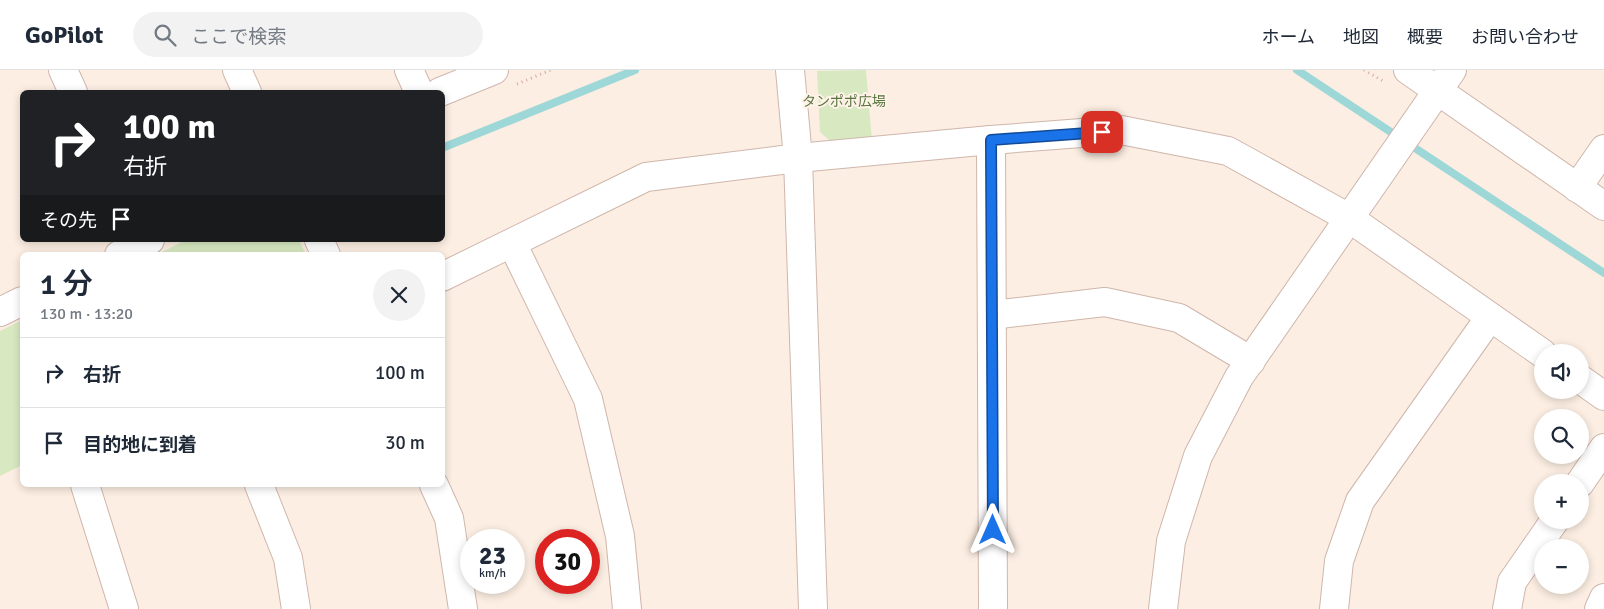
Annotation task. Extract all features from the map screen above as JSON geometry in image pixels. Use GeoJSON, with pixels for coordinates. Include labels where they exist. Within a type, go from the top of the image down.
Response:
{"type":"FeatureCollection","features":[{"type":"Feature","properties":{"kind":"street"},"geometry":{"type":"LineString","coordinates":[[63,70],[72,90]]}},
{"type":"Feature","properties":{"kind":"street"},"geometry":{"type":"LineString","coordinates":[[236,70],[246,90]]}},
{"type":"Feature","properties":{"kind":"street"},"geometry":{"type":"LineString","coordinates":[[409,70],[418,90]]}},
{"type":"Feature","properties":{"kind":"street"},"geometry":{"type":"LineString","coordinates":[[445,90],[494,70]]}},
{"type":"Feature","properties":{"kind":"street"},"geometry":{"type":"LineString","coordinates":[[1408,70],[1445,80],[1577,188],[1604,206]]}},
{"type":"Feature","properties":{"kind":"street"},"geometry":{"type":"LineString","coordinates":[[791,78],[798,158],[813,609]]}},
{"type":"Feature","properties":{"kind":"street"},"geometry":{"type":"LineString","coordinates":[[1163,609],[1171,541],[1198,456],[1239,377],[1445,80]]}},
{"type":"Feature","properties":{"kind":"street"},"geometry":{"type":"LineString","coordinates":[[445,276],[646,177],[798,158],[1121,130],[1228,151],[1349,218],[1534,347]]}},
{"type":"Feature","properties":{"kind":"street"},"geometry":{"type":"LineString","coordinates":[[991,140],[993,609]]}},
{"type":"Feature","properties":{"kind":"street"},"geometry":{"type":"LineString","coordinates":[[1577,188],[1604,149]]}},
{"type":"Feature","properties":{"kind":"street"},"geometry":{"type":"LineString","coordinates":[[125,252],[143,242]]}},
{"type":"Feature","properties":{"kind":"street"},"geometry":{"type":"LineString","coordinates":[[512,243],[588,399],[620,536],[627,609]]}},
{"type":"Feature","properties":{"kind":"street"},"geometry":{"type":"LineString","coordinates":[[0,312],[20,302]]}},
{"type":"Feature","properties":{"kind":"street"},"geometry":{"type":"LineString","coordinates":[[992,315],[1105,302],[1179,318],[1250,360]]}},
{"type":"Feature","properties":{"kind":"street"},"geometry":{"type":"LineString","coordinates":[[1334,609],[1339,561],[1360,501],[1490,316]]}},
{"type":"Feature","properties":{"kind":"street"},"geometry":{"type":"LineString","coordinates":[[1589,385],[1604,396]]}},
{"type":"Feature","properties":{"kind":"street"},"geometry":{"type":"LineString","coordinates":[[1586,474],[1604,448]]}},
{"type":"Feature","properties":{"kind":"street"},"geometry":{"type":"LineString","coordinates":[[86,487],[124,609]]}},
{"type":"Feature","properties":{"kind":"street"},"geometry":{"type":"LineString","coordinates":[[260,487],[288,558],[296,609]]}},
{"type":"Feature","properties":{"kind":"street"},"geometry":{"type":"LineString","coordinates":[[435,487],[449,518],[464,609]]}},
{"type":"Feature","properties":{"kind":"street"},"geometry":{"type":"LineString","coordinates":[[1507,609],[1512,582],[1548,529]]}},
{"type":"Feature","properties":{"kind":"street"},"geometry":{"type":"LineString","coordinates":[[1599,609],[1604,598]]}},
{"type":"Feature","properties":{"kind":"green space","name":"タンポポ広場"},"geometry":{"type":"Polygon","coordinates":[[[866,70],[872,141],[836,146],[820,132],[817,71],[866,70]]]}},
{"type":"Feature","properties":{"kind":"green space"},"geometry":{"type":"Polygon","coordinates":[[[182,242],[300,242],[305,252],[162,252],[182,242]]]}},
{"type":"Feature","properties":{"kind":"green space"},"geometry":{"type":"Polygon","coordinates":[[[20,321],[20,466],[0,476],[0,331],[20,321]]]}},
{"type":"Feature","properties":{"kind":"waterway"},"geometry":{"type":"LineString","coordinates":[[445,147],[635,70]]}},
{"type":"Feature","properties":{"kind":"waterway"},"geometry":{"type":"LineString","coordinates":[[1297,70],[1604,273]]}},
{"type":"Feature","properties":{"kind":"route"},"geometry":{"type":"LineString","coordinates":[[993,530],[991,140],[1102,132]]}}]}
